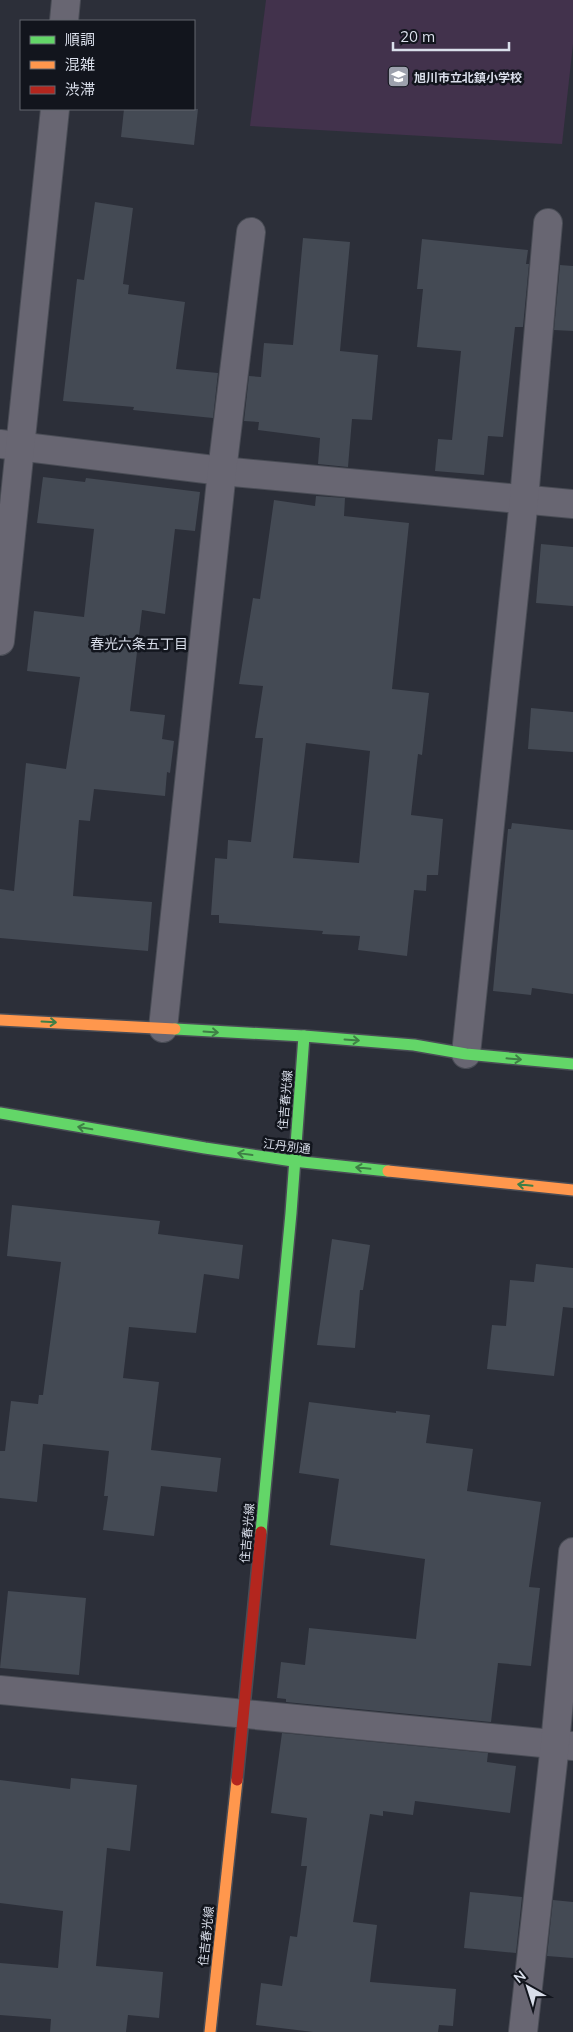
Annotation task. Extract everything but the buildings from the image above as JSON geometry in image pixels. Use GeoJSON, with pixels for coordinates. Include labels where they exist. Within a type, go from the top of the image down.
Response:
{"type":"FeatureCollection","features":[{"type":"Feature","properties":{"kind":"main road"},"geometry":{"type":"LineString","coordinates":[[0,1020],[304,1036],[414,1045],[466,1054],[573,1064]]}},
{"type":"Feature","properties":{"kind":"main road","name":"住吉春光線"},"geometry":{"type":"LineString","coordinates":[[210,2032],[244,1713],[291,1213],[293,1161],[304,1036]]}},
{"type":"Feature","properties":{"kind":"main road","name":"江丹別通"},"geometry":{"type":"LineString","coordinates":[[0,1113],[293,1161],[573,1190]]}},
{"type":"Feature","properties":{"kind":"street"},"geometry":{"type":"LineString","coordinates":[[64,20],[66,0]]}},
{"type":"Feature","properties":{"kind":"street"},"geometry":{"type":"LineString","coordinates":[[0,641],[10,446],[55,110]]}},
{"type":"Feature","properties":{"kind":"street"},"geometry":{"type":"LineString","coordinates":[[466,1054],[524,499],[548,223]]}},
{"type":"Feature","properties":{"kind":"street"},"geometry":{"type":"LineString","coordinates":[[163,1028],[222,471],[251,232]]}},
{"type":"Feature","properties":{"kind":"street"},"geometry":{"type":"LineString","coordinates":[[10,446],[222,471],[573,504]]}},
{"type":"Feature","properties":{"kind":"street"},"geometry":{"type":"LineString","coordinates":[[523,2032],[564,1745],[573,1552]]}},
{"type":"Feature","properties":{"kind":"street"},"geometry":{"type":"LineString","coordinates":[[0,1690],[564,1745]]}},
{"type":"Feature","properties":{"kind":"shaded area","name":"旭川市立北鎮小学校"},"geometry":{"type":"Polygon","coordinates":[[[266,0],[573,0],[573,44],[562,144],[250,126],[266,0]]]}},
{"type":"Feature","properties":{"kind":"traffic: fast"},"geometry":{"type":"LineString","coordinates":[[175,1029],[304,1036],[414,1045],[466,1054],[573,1064]]}},
{"type":"Feature","properties":{"kind":"traffic: fast"},"geometry":{"type":"LineString","coordinates":[[261,1532],[291,1213],[304,1036]]}},
{"type":"Feature","properties":{"kind":"traffic: fast"},"geometry":{"type":"LineString","coordinates":[[0,1113],[205,1148],[293,1161],[388,1171]]}},
{"type":"Feature","properties":{"kind":"traffic: slow"},"geometry":{"type":"LineString","coordinates":[[0,1020],[175,1029]]}},
{"type":"Feature","properties":{"kind":"traffic: slow"},"geometry":{"type":"LineString","coordinates":[[388,1171],[573,1190]]}},
{"type":"Feature","properties":{"kind":"traffic: slow"},"geometry":{"type":"LineString","coordinates":[[210,2032],[237,1780]]}},
{"type":"Feature","properties":{"kind":"traffic: jam"},"geometry":{"type":"LineString","coordinates":[[237,1780],[261,1532]]}},
{"type":"Feature","properties":{"kind":"place","name":"旭川市立北鎮小学校"},"geometry":{"type":"Point","coordinates":[398,77]}},
{"type":"Feature","properties":{"kind":"district","name":"春光六条五丁目"},"geometry":{"type":"Point","coordinates":[139,644]}}]}
